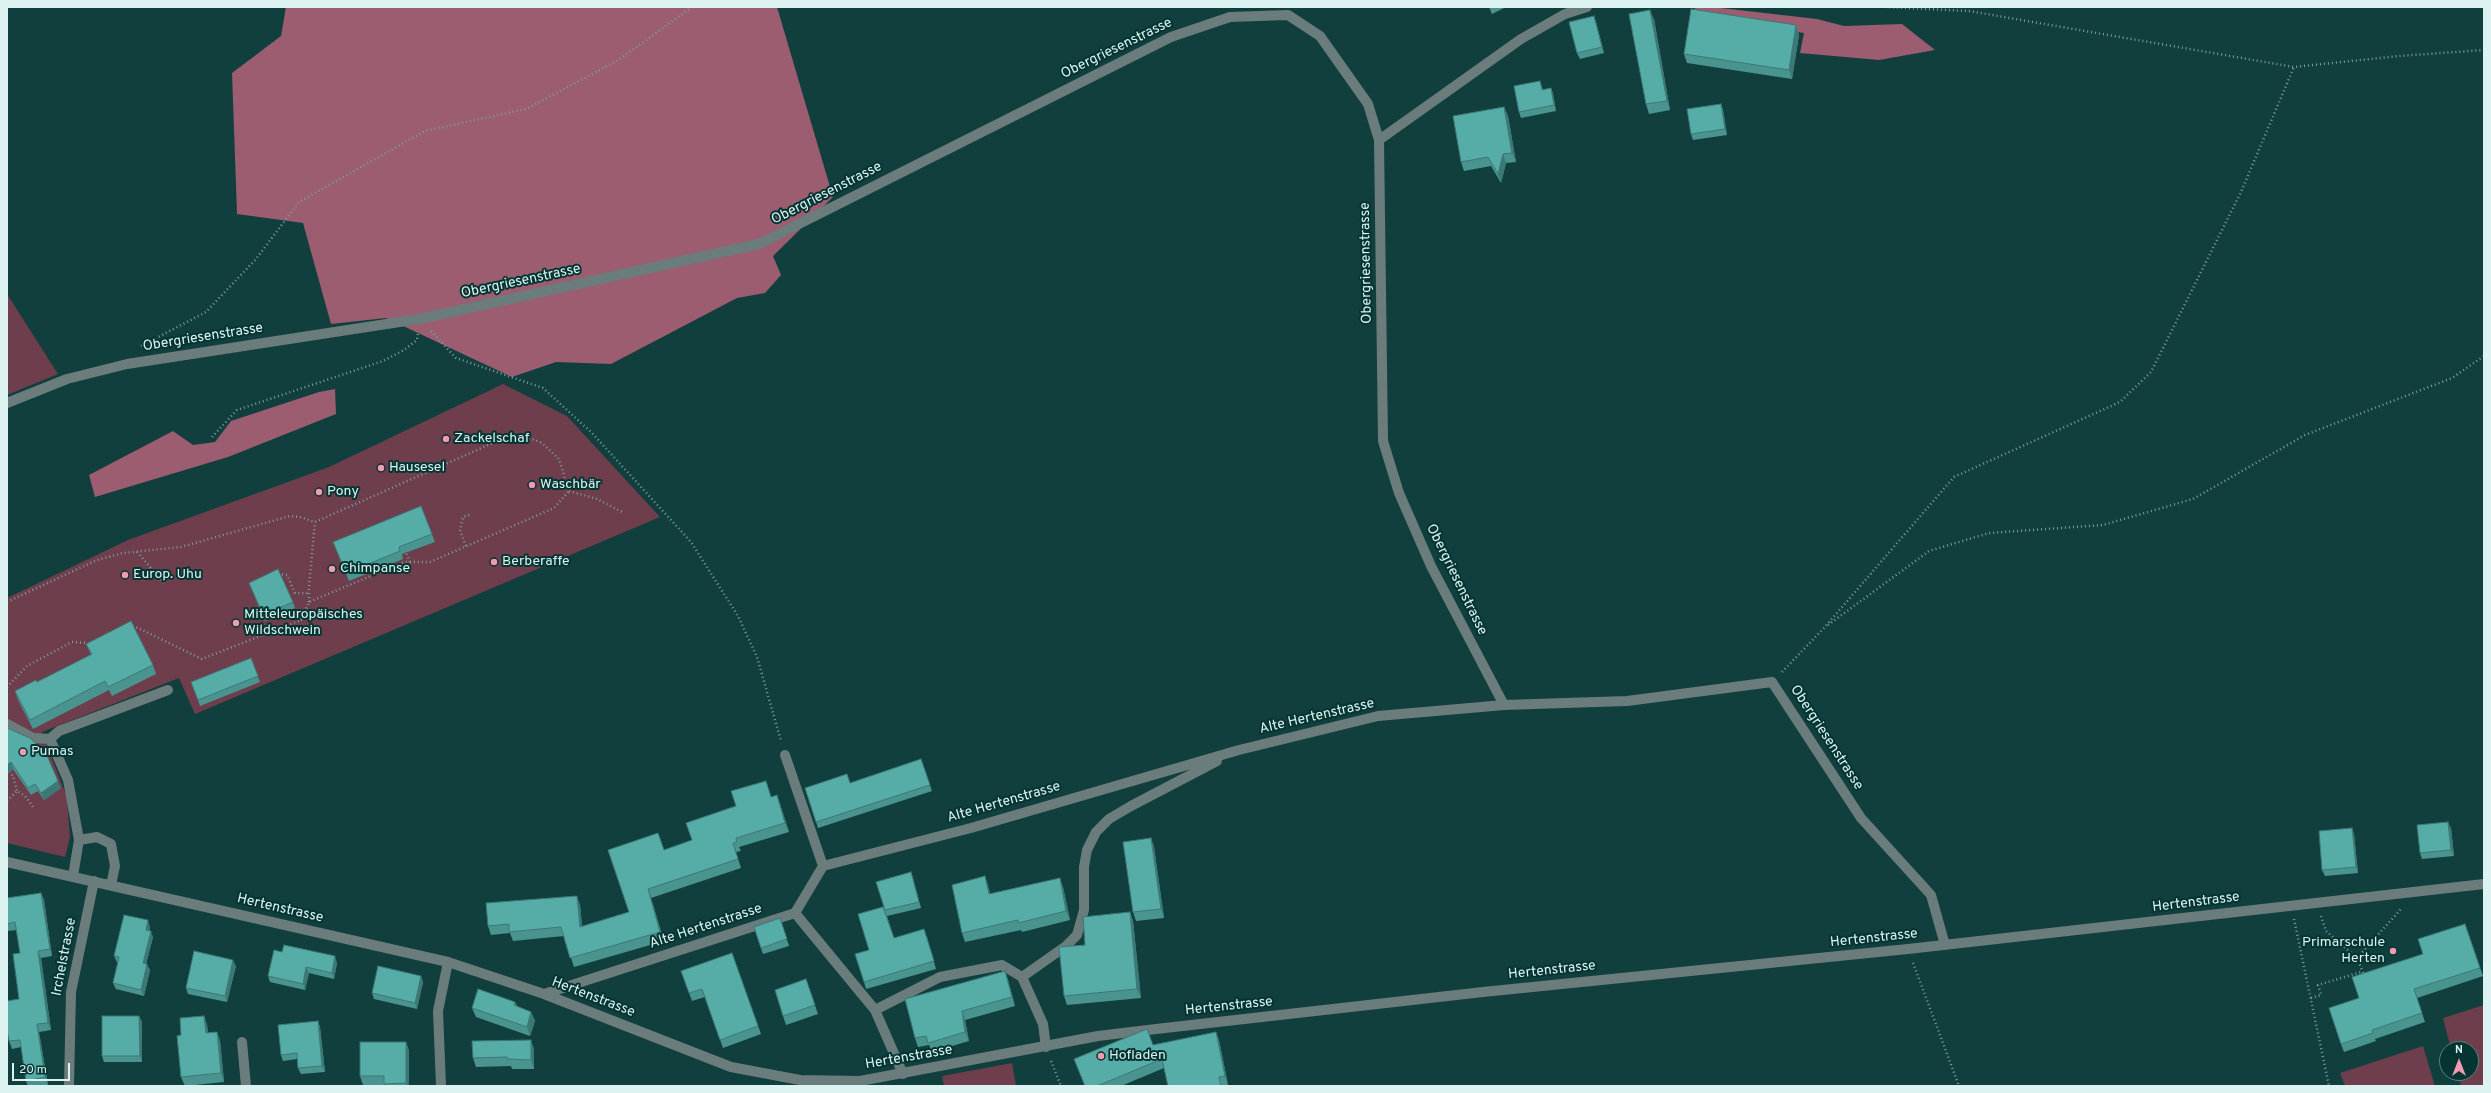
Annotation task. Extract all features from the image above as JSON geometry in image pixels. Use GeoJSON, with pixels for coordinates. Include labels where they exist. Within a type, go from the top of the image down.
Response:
{"type":"FeatureCollection","features":[{"type":"Feature","properties":{"kind":"street"},"geometry":{"type":"LineString","coordinates":[[1379,140],[1521,39],[1565,14],[1587,7]]}},
{"type":"Feature","properties":{"kind":"street","name":"Obergriesenstrasse"},"geometry":{"type":"LineString","coordinates":[[7,403],[67,379],[127,364],[419,319],[759,244],[1171,37],[1230,16],[1288,15],[1320,36],[1368,104],[1379,140],[1382,441],[1399,493],[1431,566],[1504,705],[1628,701],[1772,682],[1861,818],[1931,895],[1945,945]]}},
{"type":"Feature","properties":{"kind":"street"},"geometry":{"type":"LineString","coordinates":[[7,724],[32,738],[50,739],[59,731],[168,690]]}},
{"type":"Feature","properties":{"kind":"street","name":"Alte Hertenstrasse"},"geometry":{"type":"LineString","coordinates":[[823,866],[971,828],[1239,750],[1378,716],[1504,705]]}},
{"type":"Feature","properties":{"kind":"street"},"geometry":{"type":"LineString","coordinates":[[50,739],[68,780],[80,840],[73,876]]}},
{"type":"Feature","properties":{"kind":"street"},"geometry":{"type":"LineString","coordinates":[[1022,977],[1066,946],[1077,935],[1084,910],[1084,867],[1087,850],[1091,840],[1102,825],[1131,806],[1239,750]]}},
{"type":"Feature","properties":{"kind":"street"},"geometry":{"type":"LineString","coordinates":[[785,755],[823,866],[795,913],[875,1010],[903,1074]]}},
{"type":"Feature","properties":{"kind":"street"},"geometry":{"type":"LineString","coordinates":[[80,840],[97,837],[111,844],[115,866],[111,884]]}},
{"type":"Feature","properties":{"kind":"street","name":"Hertenstrasse"},"geometry":{"type":"LineString","coordinates":[[7,862],[111,884],[448,962],[544,994],[731,1067],[800,1080],[860,1084],[903,1074],[1098,1036],[1482,992],[1945,945],[2484,884]]}},
{"type":"Feature","properties":{"kind":"street","name":"Irchelstrasse"},"geometry":{"type":"LineString","coordinates":[[69,1086],[71,992],[94,881]]}},
{"type":"Feature","properties":{"kind":"street","name":"Alte Hertenstrasse"},"geometry":{"type":"LineString","coordinates":[[544,994],[795,913]]}},
{"type":"Feature","properties":{"kind":"street"},"geometry":{"type":"LineString","coordinates":[[441,1086],[438,1011],[448,962]]}},
{"type":"Feature","properties":{"kind":"street"},"geometry":{"type":"LineString","coordinates":[[875,1010],[940,977],[1002,965],[1022,977],[1043,1024],[1046,1047]]}},
{"type":"Feature","properties":{"kind":"street"},"geometry":{"type":"LineString","coordinates":[[242,1042],[246,1086]]}},
{"type":"Feature","properties":{"kind":"path"},"geometry":{"type":"LineString","coordinates":[[136,349],[206,312],[256,259],[299,202],[425,130],[526,109],[617,62],[692,7]]}},
{"type":"Feature","properties":{"kind":"path"},"geometry":{"type":"LineString","coordinates":[[1885,7],[1968,11],[2294,67],[2399,56],[2484,50]]}},
{"type":"Feature","properties":{"kind":"path"},"geometry":{"type":"LineString","coordinates":[[1772,682],[1824,628],[1954,477],[2120,402],[2151,372],[2241,192],[2294,67]]}},
{"type":"Feature","properties":{"kind":"path"},"geometry":{"type":"LineString","coordinates":[[212,437],[237,410],[383,361],[404,350],[417,340],[419,319]]}},
{"type":"Feature","properties":{"kind":"path"},"geometry":{"type":"LineString","coordinates":[[419,319],[456,358],[543,388],[592,433],[691,542],[738,616],[757,658],[785,755]]}},
{"type":"Feature","properties":{"kind":"path"},"geometry":{"type":"LineString","coordinates":[[1824,628],[1929,551],[1989,533],[2103,524],[2193,499],[2305,435],[2452,378],[2484,356]]}},
{"type":"Feature","properties":{"kind":"path"},"geometry":{"type":"LineString","coordinates":[[7,602],[97,560],[137,552],[181,547],[290,516],[300,516],[315,522],[504,438],[525,436],[542,443],[559,459],[569,491]]}},
{"type":"Feature","properties":{"kind":"path"},"geometry":{"type":"LineString","coordinates":[[569,491],[597,498],[624,513]]}},
{"type":"Feature","properties":{"kind":"path"},"geometry":{"type":"LineString","coordinates":[[309,602],[404,562],[430,562],[554,508],[569,491]]}},
{"type":"Feature","properties":{"kind":"path"},"geometry":{"type":"LineString","coordinates":[[466,546],[460,530],[463,517],[472,514]]}},
{"type":"Feature","properties":{"kind":"path"},"geometry":{"type":"LineString","coordinates":[[301,620],[309,602],[315,522]]}},
{"type":"Feature","properties":{"kind":"path"},"geometry":{"type":"LineString","coordinates":[[405,549],[410,562]]}},
{"type":"Feature","properties":{"kind":"path"},"geometry":{"type":"LineString","coordinates":[[137,552],[165,584]]}},
{"type":"Feature","properties":{"kind":"path"},"geometry":{"type":"LineString","coordinates":[[274,576],[281,572],[287,575],[295,593],[309,593]]}},
{"type":"Feature","properties":{"kind":"path"},"geometry":{"type":"LineString","coordinates":[[123,626],[129,623],[144,629],[202,659],[321,611]]}},
{"type":"Feature","properties":{"kind":"path"},"geometry":{"type":"LineString","coordinates":[[7,687],[27,666],[72,642],[86,644],[92,641]]}},
{"type":"Feature","properties":{"kind":"path"},"geometry":{"type":"LineString","coordinates":[[7,768],[13,776],[17,791],[25,796],[33,807]]}},
{"type":"Feature","properties":{"kind":"path"},"geometry":{"type":"LineString","coordinates":[[7,801],[17,791]]}},
{"type":"Feature","properties":{"kind":"path"},"geometry":{"type":"LineString","coordinates":[[2357,958],[2404,905],[2404,893]]}},
{"type":"Feature","properties":{"kind":"path"},"geometry":{"type":"LineString","coordinates":[[2292,905],[2329,1086]]}},
{"type":"Feature","properties":{"kind":"path"},"geometry":{"type":"LineString","coordinates":[[2322,922],[2329,934],[2357,958],[2363,975],[2370,973]]}},
{"type":"Feature","properties":{"kind":"path"},"geometry":{"type":"LineString","coordinates":[[1908,949],[1959,1086]]}},
{"type":"Feature","properties":{"kind":"path"},"geometry":{"type":"LineString","coordinates":[[2311,998],[2321,995],[2318,985],[2362,972]]}},
{"type":"Feature","properties":{"kind":"path"},"geometry":{"type":"LineString","coordinates":[[1046,1047],[1061,1086]]}},
{"type":"Feature","properties":{"kind":"shaded area"},"geometry":{"type":"Polygon","coordinates":[[[286,7],[777,7],[833,197],[773,256],[781,275],[765,293],[737,298],[611,364],[556,362],[512,377],[386,318],[331,324],[303,223],[237,214],[232,73],[281,36],[286,7]]]}},
{"type":"Feature","properties":{"kind":"shaded area"},"geometry":{"type":"Polygon","coordinates":[[[1695,7],[1712,7],[1817,19],[1844,26],[1902,24],[1935,50],[1879,60],[1800,53],[1804,33],[1693,16],[1695,7]]]}},
{"type":"Feature","properties":{"kind":"shaded area"},"geometry":{"type":"Polygon","coordinates":[[[7,294],[58,374],[7,395],[7,294]]]}},
{"type":"Feature","properties":{"kind":"shaded area"},"geometry":{"type":"Polygon","coordinates":[[[503,384],[567,416],[660,517],[195,714],[179,678],[42,732],[67,798],[70,837],[65,857],[7,843],[7,598],[128,540],[329,467],[503,384]]]}},
{"type":"Feature","properties":{"kind":"shaded area"},"geometry":{"type":"Polygon","coordinates":[[[335,389],[336,414],[228,457],[95,497],[89,475],[173,431],[193,445],[215,442],[231,421],[319,392],[335,389]]]}},
{"type":"Feature","properties":{"kind":"shaded area"},"geometry":{"type":"Polygon","coordinates":[[[2484,1005],[2484,1086],[2461,1086],[2460,1081],[2479,1081],[2479,1041],[2449,1041],[2443,1018],[2484,1005]]]}},
{"type":"Feature","properties":{"kind":"shaded area"},"geometry":{"type":"Polygon","coordinates":[[[2423,1046],[2435,1086],[2345,1086],[2340,1073],[2423,1046]]]}},
{"type":"Feature","properties":{"kind":"shaded area"},"geometry":{"type":"Polygon","coordinates":[[[1012,1063],[1016,1086],[944,1086],[942,1076],[1012,1063]]]}},
{"type":"Feature","properties":{"kind":"building"},"geometry":{"type":"Polygon","coordinates":[[[1691,9],[1796,25],[1789,70],[1684,54],[1691,9]]]}},
{"type":"Feature","properties":{"kind":"building"},"geometry":{"type":"Polygon","coordinates":[[[1650,10],[1667,101],[1646,104],[1629,14],[1650,10]]]}},
{"type":"Feature","properties":{"kind":"building"},"geometry":{"type":"Polygon","coordinates":[[[1594,16],[1602,47],[1577,53],[1569,22],[1594,16]]]}},
{"type":"Feature","properties":{"kind":"building"},"geometry":{"type":"Polygon","coordinates":[[[1540,81],[1542,90],[1551,88],[1554,105],[1519,112],[1514,86],[1540,81]]]}},
{"type":"Feature","properties":{"kind":"building"},"geometry":{"type":"Polygon","coordinates":[[[1721,104],[1725,129],[1691,134],[1687,109],[1721,104]]]}},
{"type":"Feature","properties":{"kind":"building"},"geometry":{"type":"Polygon","coordinates":[[[1504,107],[1512,153],[1503,154],[1498,174],[1488,157],[1461,162],[1453,116],[1504,107]]]}},
{"type":"Feature","properties":{"kind":"building"},"geometry":{"type":"Polygon","coordinates":[[[421,506],[432,534],[399,547],[400,551],[346,573],[333,542],[421,506]]]}},
{"type":"Feature","properties":{"kind":"building"},"geometry":{"type":"Polygon","coordinates":[[[278,569],[293,602],[263,615],[249,583],[278,569]]]}},
{"type":"Feature","properties":{"kind":"building"},"geometry":{"type":"Polygon","coordinates":[[[131,621],[153,665],[108,687],[105,681],[30,720],[15,691],[36,680],[37,682],[92,654],[86,644],[131,621]]]}},
{"type":"Feature","properties":{"kind":"building"},"geometry":{"type":"Polygon","coordinates":[[[251,658],[258,676],[198,700],[191,682],[251,658]]]}},
{"type":"Feature","properties":{"kind":"building"},"geometry":{"type":"Polygon","coordinates":[[[7,728],[30,738],[46,753],[58,781],[41,793],[35,784],[28,788],[11,762],[7,765],[7,728]]]}},
{"type":"Feature","properties":{"kind":"building"},"geometry":{"type":"Polygon","coordinates":[[[921,759],[930,785],[816,822],[805,788],[847,774],[850,783],[921,759]]]}},
{"type":"Feature","properties":{"kind":"building"},"geometry":{"type":"Polygon","coordinates":[[[766,781],[771,797],[777,795],[785,823],[736,838],[737,842],[733,843],[738,859],[648,889],[660,932],[570,958],[561,927],[509,932],[509,924],[488,926],[486,903],[577,896],[580,927],[629,912],[608,850],[658,833],[664,850],[692,840],[686,823],[736,806],[731,791],[766,781]]]}},
{"type":"Feature","properties":{"kind":"building"},"geometry":{"type":"Polygon","coordinates":[[[2448,822],[2451,850],[2420,853],[2417,825],[2448,822]]]}},
{"type":"Feature","properties":{"kind":"building"},"geometry":{"type":"Polygon","coordinates":[[[2352,828],[2356,867],[2322,870],[2319,831],[2352,828]]]}},
{"type":"Feature","properties":{"kind":"building"},"geometry":{"type":"Polygon","coordinates":[[[1151,838],[1161,909],[1133,912],[1123,842],[1151,838]]]}},
{"type":"Feature","properties":{"kind":"building"},"geometry":{"type":"Polygon","coordinates":[[[911,872],[919,902],[885,910],[876,882],[911,872]]]}},
{"type":"Feature","properties":{"kind":"building"},"geometry":{"type":"Polygon","coordinates":[[[985,876],[989,894],[1060,878],[1066,911],[1018,923],[1018,920],[962,933],[952,885],[985,876]]]}},
{"type":"Feature","properties":{"kind":"building"},"geometry":{"type":"Polygon","coordinates":[[[41,893],[50,949],[38,951],[48,1023],[37,1024],[45,1077],[26,1081],[20,1040],[9,1041],[7,1030],[7,1001],[19,999],[13,954],[20,953],[15,922],[7,924],[7,898],[41,893]]]}},
{"type":"Feature","properties":{"kind":"building"},"geometry":{"type":"Polygon","coordinates":[[[883,907],[894,938],[924,929],[934,961],[864,982],[855,954],[869,950],[858,914],[883,907]]]}},
{"type":"Feature","properties":{"kind":"building"},"geometry":{"type":"Polygon","coordinates":[[[1130,912],[1137,989],[1064,996],[1059,947],[1085,945],[1083,917],[1130,912]]]}},
{"type":"Feature","properties":{"kind":"building"},"geometry":{"type":"Polygon","coordinates":[[[124,915],[148,920],[146,930],[151,931],[143,963],[147,964],[141,990],[113,983],[119,957],[114,956],[124,915]]]}},
{"type":"Feature","properties":{"kind":"building"},"geometry":{"type":"Polygon","coordinates":[[[780,918],[787,939],[761,948],[754,927],[780,918]]]}},
{"type":"Feature","properties":{"kind":"building"},"geometry":{"type":"Polygon","coordinates":[[[2465,924],[2480,968],[2414,989],[2422,1013],[2372,1030],[2373,1033],[2341,1044],[2329,1008],[2359,998],[2352,977],[2423,954],[2418,939],[2465,924]]]}},
{"type":"Feature","properties":{"kind":"building"},"geometry":{"type":"Polygon","coordinates":[[[284,945],[335,956],[332,973],[306,967],[303,984],[268,976],[274,950],[282,952],[284,945]]]}},
{"type":"Feature","properties":{"kind":"building"},"geometry":{"type":"Polygon","coordinates":[[[194,951],[233,960],[225,996],[186,988],[194,951]]]}},
{"type":"Feature","properties":{"kind":"building"},"geometry":{"type":"Polygon","coordinates":[[[732,953],[758,1026],[720,1040],[702,989],[689,993],[681,971],[732,953]]]}},
{"type":"Feature","properties":{"kind":"building"},"geometry":{"type":"Polygon","coordinates":[[[378,966],[421,976],[415,1003],[372,993],[378,966]]]}},
{"type":"Feature","properties":{"kind":"building"},"geometry":{"type":"Polygon","coordinates":[[[1005,971],[1012,997],[962,1011],[965,1032],[928,1043],[926,1036],[915,1038],[905,999],[1005,971]]]}},
{"type":"Feature","properties":{"kind":"building"},"geometry":{"type":"Polygon","coordinates":[[[806,979],[815,1005],[783,1016],[775,990],[806,979]]]}},
{"type":"Feature","properties":{"kind":"building"},"geometry":{"type":"Polygon","coordinates":[[[478,989],[515,1002],[514,1005],[531,1012],[527,1027],[472,1008],[478,989]]]}},
{"type":"Feature","properties":{"kind":"building"},"geometry":{"type":"Polygon","coordinates":[[[102,1016],[139,1016],[140,1056],[102,1056],[102,1016]]]}},
{"type":"Feature","properties":{"kind":"building"},"geometry":{"type":"Polygon","coordinates":[[[204,1016],[206,1033],[217,1032],[221,1073],[181,1077],[177,1036],[181,1035],[180,1018],[204,1016]]]}},
{"type":"Feature","properties":{"kind":"building"},"geometry":{"type":"Polygon","coordinates":[[[318,1021],[322,1066],[298,1068],[297,1053],[281,1055],[278,1025],[318,1021]]]}},
{"type":"Feature","properties":{"kind":"building"},"geometry":{"type":"Polygon","coordinates":[[[1147,1029],[1153,1045],[1216,1032],[1225,1076],[1219,1077],[1221,1086],[1168,1086],[1162,1059],[1097,1086],[1085,1086],[1074,1059],[1147,1029]]]}},
{"type":"Feature","properties":{"kind":"building"},"geometry":{"type":"Polygon","coordinates":[[[531,1040],[531,1060],[508,1059],[507,1057],[473,1058],[472,1041],[531,1040]]]}},
{"type":"Feature","properties":{"kind":"building"},"geometry":{"type":"Polygon","coordinates":[[[360,1042],[406,1042],[406,1083],[384,1084],[384,1076],[360,1076],[360,1042]]]}},
{"type":"Feature","properties":{"kind":"place","name":"Zackelschaf"},"geometry":{"type":"Point","coordinates":[446,439]}},
{"type":"Feature","properties":{"kind":"place","name":"Hausesel"},"geometry":{"type":"Point","coordinates":[381,468]}},
{"type":"Feature","properties":{"kind":"place","name":"Waschbär"},"geometry":{"type":"Point","coordinates":[532,485]}},
{"type":"Feature","properties":{"kind":"place","name":"Pony"},"geometry":{"type":"Point","coordinates":[319,492]}},
{"type":"Feature","properties":{"kind":"place","name":"Berberaffe"},"geometry":{"type":"Point","coordinates":[494,562]}},
{"type":"Feature","properties":{"kind":"place","name":"Chimpanse"},"geometry":{"type":"Point","coordinates":[332,569]}},
{"type":"Feature","properties":{"kind":"place","name":"Europ. Uhu"},"geometry":{"type":"Point","coordinates":[125,575]}},
{"type":"Feature","properties":{"kind":"place","name":"Mitteleuropäisches Wildschwein"},"geometry":{"type":"Point","coordinates":[236,623]}},
{"type":"Feature","properties":{"kind":"place","name":"Pumas"},"geometry":{"type":"Point","coordinates":[23,752]}},
{"type":"Feature","properties":{"kind":"place","name":"Primarschule Herten"},"geometry":{"type":"Point","coordinates":[2393,951]}},
{"type":"Feature","properties":{"kind":"place","name":"Hofladen"},"geometry":{"type":"Point","coordinates":[1101,1056]}}]}
